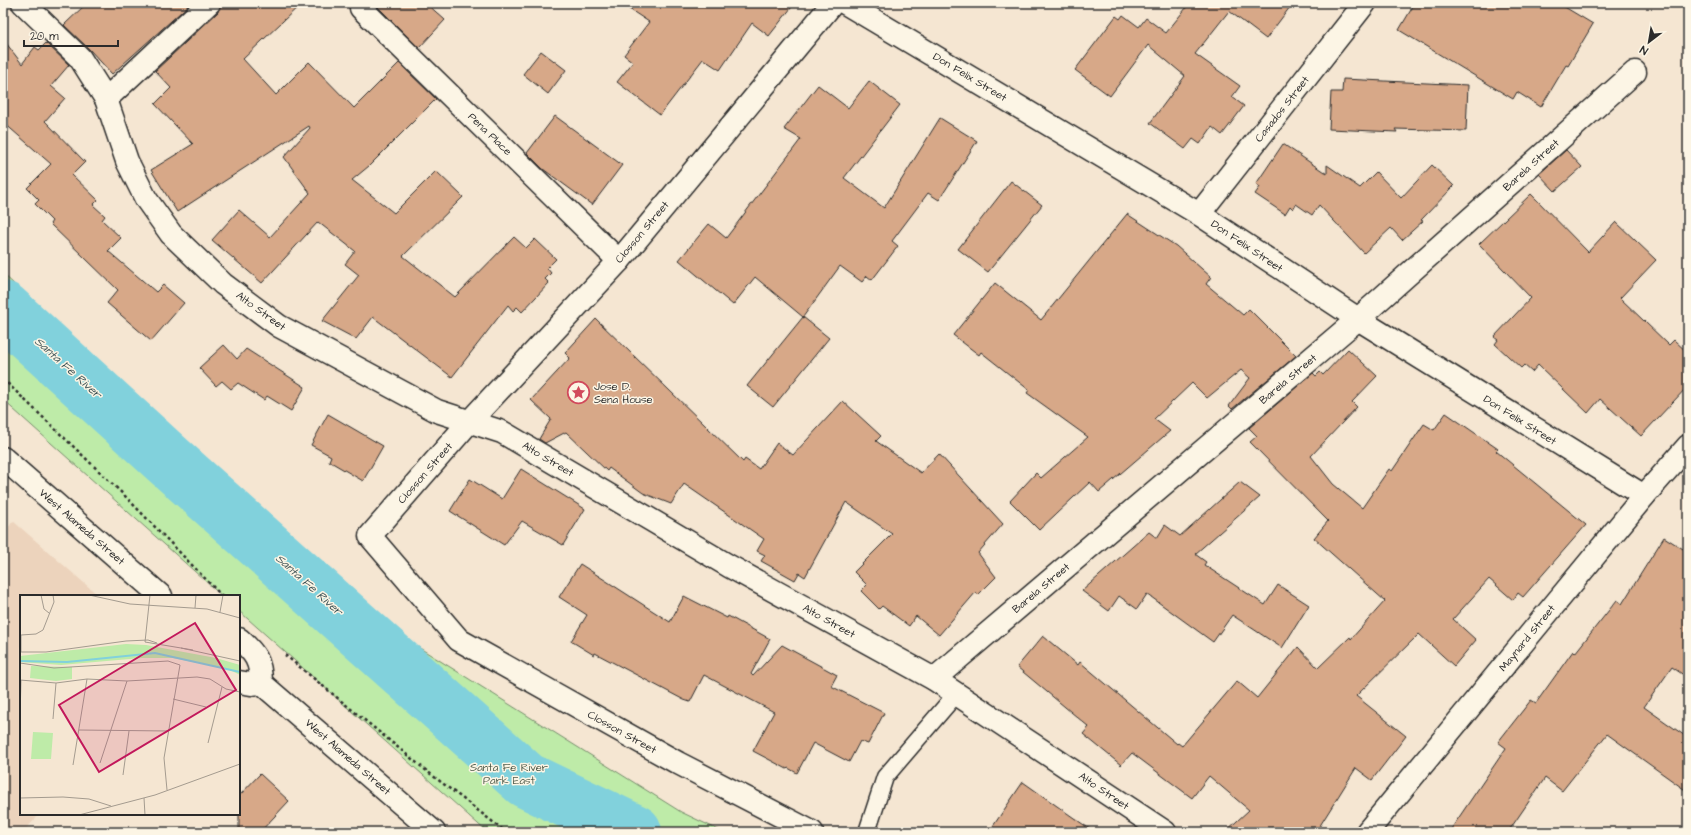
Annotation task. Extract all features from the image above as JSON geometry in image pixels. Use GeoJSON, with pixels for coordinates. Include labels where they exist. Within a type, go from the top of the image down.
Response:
{"type":"FeatureCollection","features":[{"type":"Feature","properties":{"kind":"street","name":"Alto Street"},"geometry":{"type":"LineString","coordinates":[[24,3],[80,58],[106,99],[127,161],[146,199],[171,234],[223,284],[279,326],[437,411],[502,432],[729,566],[934,678],[1165,832]]}},
{"type":"Feature","properties":{"kind":"street"},"geometry":{"type":"LineString","coordinates":[[106,99],[209,3]]}},
{"type":"Feature","properties":{"kind":"street","name":"Closson Street"},"geometry":{"type":"LineString","coordinates":[[812,832],[678,763],[459,640],[370,536],[470,421],[619,261],[833,3]]}},
{"type":"Feature","properties":{"kind":"street","name":"Don Felix Street"},"geometry":{"type":"LineString","coordinates":[[845,3],[1199,214],[1358,320],[1644,496]]}},
{"type":"Feature","properties":{"kind":"street","name":"Casados Street"},"geometry":{"type":"LineString","coordinates":[[1199,214],[1365,3]]}},
{"type":"Feature","properties":{"kind":"street","name":"Pena Place"},"geometry":{"type":"LineString","coordinates":[[361,8],[619,261]]}},
{"type":"Feature","properties":{"kind":"street","name":"Barela Street"},"geometry":{"type":"LineString","coordinates":[[934,678],[1358,320],[1635,72]]}},
{"type":"Feature","properties":{"kind":"street","name":"Maynard Street"},"geometry":{"type":"LineString","coordinates":[[1367,832],[1644,496],[1688,446]]}},
{"type":"Feature","properties":{"kind":"street","name":"West Alameda Street"},"geometry":{"type":"LineString","coordinates":[[3,458],[161,595]]}},
{"type":"Feature","properties":{"kind":"street"},"geometry":{"type":"LineString","coordinates":[[240,641],[251,649],[257,658],[261,670],[261,683],[251,684],[240,682]]}},
{"type":"Feature","properties":{"kind":"street","name":"West Alameda Street"},"geometry":{"type":"LineString","coordinates":[[261,683],[434,832]]}},
{"type":"Feature","properties":{"kind":"lane"},"geometry":{"type":"LineString","coordinates":[[867,832],[885,777],[957,692]]}},
{"type":"Feature","properties":{"kind":"path"},"geometry":{"type":"LineString","coordinates":[[3,378],[126,497],[220,595]]}},
{"type":"Feature","properties":{"kind":"path"},"geometry":{"type":"LineString","coordinates":[[282,652],[428,772],[506,832]]}},
{"type":"Feature","properties":{"kind":"shaded area"},"geometry":{"type":"Polygon","coordinates":[[[13,521],[98,595],[20,595],[20,815],[39,815],[23,832],[3,832],[3,535],[13,521]]]}},
{"type":"Feature","properties":{"kind":"green space","name":"Santa Fe River Park East"},"geometry":{"type":"Polygon","coordinates":[[[3,274],[399,635],[681,812],[723,832],[487,832],[240,612],[240,595],[221,595],[3,400],[3,274]]]}},
{"type":"Feature","properties":{"kind":"building"},"geometry":{"type":"Polygon","coordinates":[[[87,3],[191,3],[112,74],[64,25],[87,3]]]}},
{"type":"Feature","properties":{"kind":"building"},"geometry":{"type":"Polygon","coordinates":[[[221,3],[302,3],[243,59],[276,95],[309,62],[354,108],[399,63],[436,99],[369,166],[352,180],[394,213],[436,171],[463,197],[403,256],[455,297],[514,237],[526,248],[535,239],[556,259],[547,268],[551,273],[545,279],[549,283],[522,312],[517,307],[513,311],[508,305],[452,377],[373,317],[356,339],[322,321],[359,275],[345,264],[355,251],[318,222],[262,283],[212,240],[239,210],[270,237],[310,193],[284,157],[310,128],[309,126],[177,212],[151,170],[193,144],[155,104],[171,88],[155,71],[218,12],[221,3]]]}},
{"type":"Feature","properties":{"kind":"building"},"geometry":{"type":"Polygon","coordinates":[[[374,3],[426,3],[445,20],[419,48],[374,3]]]}},
{"type":"Feature","properties":{"kind":"building"},"geometry":{"type":"Polygon","coordinates":[[[620,3],[795,3],[769,36],[752,23],[720,70],[703,59],[660,115],[617,82],[633,62],[624,55],[649,22],[620,3]]]}},
{"type":"Feature","properties":{"kind":"building"},"geometry":{"type":"Polygon","coordinates":[[[1190,3],[1293,3],[1266,39],[1229,11],[1195,54],[1240,86],[1232,97],[1244,106],[1222,135],[1212,127],[1200,144],[1193,139],[1185,149],[1150,123],[1185,76],[1148,45],[1110,96],[1075,70],[1116,16],[1120,19],[1123,15],[1139,27],[1146,18],[1166,33],[1190,3]]]}},
{"type":"Feature","properties":{"kind":"building"},"geometry":{"type":"Polygon","coordinates":[[[1415,3],[1558,3],[1593,24],[1541,107],[1517,92],[1513,99],[1399,30],[1415,3]]]}},
{"type":"Feature","properties":{"kind":"building"},"geometry":{"type":"Polygon","coordinates":[[[3,39],[22,64],[35,47],[39,50],[46,43],[69,65],[51,86],[65,98],[45,121],[85,162],[72,175],[98,200],[93,205],[105,216],[102,220],[121,238],[108,251],[156,292],[163,285],[184,303],[151,341],[107,303],[118,290],[50,224],[52,221],[35,204],[39,200],[27,188],[51,164],[3,122],[3,39]]]}},
{"type":"Feature","properties":{"kind":"building"},"geometry":{"type":"Polygon","coordinates":[[[541,51],[566,70],[548,94],[523,74],[541,51]]]}},
{"type":"Feature","properties":{"kind":"building"},"geometry":{"type":"Polygon","coordinates":[[[1343,79],[1468,85],[1466,131],[1395,129],[1397,132],[1329,129],[1331,92],[1342,92],[1343,79]]]}},
{"type":"Feature","properties":{"kind":"building"},"geometry":{"type":"Polygon","coordinates":[[[869,81],[900,105],[844,178],[884,208],[940,118],[977,141],[939,200],[928,193],[892,241],[898,246],[872,280],[867,276],[862,282],[840,266],[803,317],[755,277],[733,305],[679,260],[709,224],[726,238],[801,139],[784,129],[818,85],[848,108],[869,81]]]}},
{"type":"Feature","properties":{"kind":"building"},"geometry":{"type":"Polygon","coordinates":[[[555,116],[622,165],[592,205],[543,169],[527,153],[555,116]]]}},
{"type":"Feature","properties":{"kind":"building"},"geometry":{"type":"Polygon","coordinates":[[[1283,144],[1327,174],[1327,165],[1360,188],[1376,172],[1401,198],[1432,165],[1454,186],[1421,220],[1423,221],[1402,240],[1391,228],[1364,253],[1319,205],[1312,215],[1296,204],[1293,209],[1290,206],[1285,214],[1255,194],[1260,187],[1256,184],[1283,144]]]}},
{"type":"Feature","properties":{"kind":"building"},"geometry":{"type":"Polygon","coordinates":[[[1566,150],[1582,167],[1555,191],[1539,174],[1566,150]]]}},
{"type":"Feature","properties":{"kind":"building"},"geometry":{"type":"Polygon","coordinates":[[[1011,181],[1042,205],[988,272],[958,249],[1011,181]]]}},
{"type":"Feature","properties":{"kind":"building"},"geometry":{"type":"Polygon","coordinates":[[[1531,194],[1588,252],[1616,222],[1656,260],[1620,298],[1669,345],[1674,340],[1688,353],[1688,386],[1641,436],[1600,399],[1588,413],[1538,365],[1532,372],[1524,365],[1521,368],[1495,344],[1498,340],[1494,337],[1531,298],[1479,244],[1531,194]]]}},
{"type":"Feature","properties":{"kind":"building"},"geometry":{"type":"Polygon","coordinates":[[[1127,214],[1176,246],[1211,277],[1206,284],[1243,315],[1249,309],[1296,356],[1232,409],[1229,406],[1250,378],[1241,370],[1207,398],[1192,383],[1154,419],[1170,431],[1099,492],[1090,482],[1039,530],[1010,501],[1036,473],[1041,478],[1088,437],[1027,393],[1029,390],[981,352],[979,355],[953,335],[995,283],[1041,320],[1127,214]]]}},
{"type":"Feature","properties":{"kind":"building"},"geometry":{"type":"Polygon","coordinates":[[[803,317],[829,338],[773,407],[747,386],[803,317]]]}},
{"type":"Feature","properties":{"kind":"building"},"geometry":{"type":"Polygon","coordinates":[[[596,319],[743,462],[745,459],[759,469],[777,443],[793,455],[843,401],[881,436],[876,441],[921,473],[939,454],[1003,524],[978,553],[996,577],[978,595],[976,592],[939,635],[916,616],[909,626],[882,606],[879,609],[861,591],[867,585],[854,572],[892,534],[846,502],[805,577],[799,573],[795,580],[761,561],[765,555],[757,551],[764,539],[684,484],[671,504],[643,493],[609,468],[607,471],[566,432],[545,443],[539,439],[551,419],[531,400],[570,358],[565,353],[596,319]]]}},
{"type":"Feature","properties":{"kind":"building"},"geometry":{"type":"Polygon","coordinates":[[[224,345],[237,359],[246,349],[305,387],[291,411],[267,396],[264,400],[238,383],[231,389],[222,381],[216,386],[199,368],[224,345]]]}},
{"type":"Feature","properties":{"kind":"building"},"geometry":{"type":"Polygon","coordinates":[[[1348,349],[1377,376],[1352,402],[1357,407],[1311,456],[1333,484],[1362,508],[1389,469],[1392,471],[1424,424],[1434,430],[1446,413],[1498,449],[1496,451],[1586,525],[1523,597],[1518,593],[1513,600],[1489,579],[1453,619],[1476,640],[1454,666],[1419,634],[1356,696],[1406,736],[1372,780],[1356,768],[1316,832],[1225,832],[1249,810],[1209,776],[1192,798],[1132,753],[1121,765],[1083,734],[1089,727],[1017,667],[1043,636],[1078,665],[1080,662],[1177,744],[1178,743],[1182,746],[1237,681],[1257,698],[1298,647],[1318,668],[1350,637],[1351,639],[1385,601],[1314,538],[1328,521],[1250,442],[1257,436],[1249,428],[1313,373],[1316,376],[1320,372],[1323,375],[1348,349]]]}},
{"type":"Feature","properties":{"kind":"building"},"geometry":{"type":"Polygon","coordinates":[[[328,414],[383,446],[363,481],[329,461],[331,456],[311,445],[328,414]]]}},
{"type":"Feature","properties":{"kind":"building"},"geometry":{"type":"Polygon","coordinates":[[[521,469],[585,509],[563,545],[522,521],[504,545],[450,511],[470,479],[502,499],[521,469]]]}},
{"type":"Feature","properties":{"kind":"building"},"geometry":{"type":"Polygon","coordinates":[[[1240,482],[1260,497],[1195,554],[1206,562],[1204,565],[1265,605],[1278,585],[1309,605],[1282,648],[1232,615],[1213,642],[1147,594],[1137,609],[1119,596],[1109,611],[1082,591],[1149,532],[1157,538],[1165,525],[1180,536],[1240,482]]]}},
{"type":"Feature","properties":{"kind":"building"},"geometry":{"type":"Polygon","coordinates":[[[1664,537],[1688,552],[1688,678],[1672,667],[1644,707],[1688,738],[1688,792],[1607,734],[1562,791],[1545,778],[1508,832],[1449,832],[1506,748],[1498,742],[1531,700],[1536,703],[1573,651],[1575,653],[1617,600],[1622,604],[1664,537]]]}},
{"type":"Feature","properties":{"kind":"building"},"geometry":{"type":"Polygon","coordinates":[[[580,564],[670,622],[684,596],[727,618],[728,616],[770,639],[751,674],[753,676],[782,645],[837,675],[831,686],[884,713],[868,744],[860,741],[849,762],[813,743],[797,773],[753,751],[774,712],[704,675],[690,702],[684,700],[595,653],[594,655],[571,641],[587,615],[559,597],[580,564]]]}},
{"type":"Feature","properties":{"kind":"building"},"geometry":{"type":"Polygon","coordinates":[[[260,774],[289,801],[260,832],[239,832],[240,795],[260,774]]]}},
{"type":"Feature","properties":{"kind":"building"},"geometry":{"type":"Polygon","coordinates":[[[1023,782],[1047,799],[1094,832],[989,832],[1023,782]]]}},
{"type":"Feature","properties":{"kind":"waterway","name":"Santa Fe River"},"geometry":{"type":"LineString","coordinates":[[3,309],[167,459],[526,780],[634,832]]}},
{"type":"Feature","properties":{"kind":"place","name":"Jose D. Sena House"},"geometry":{"type":"Point","coordinates":[579,392]}}]}
